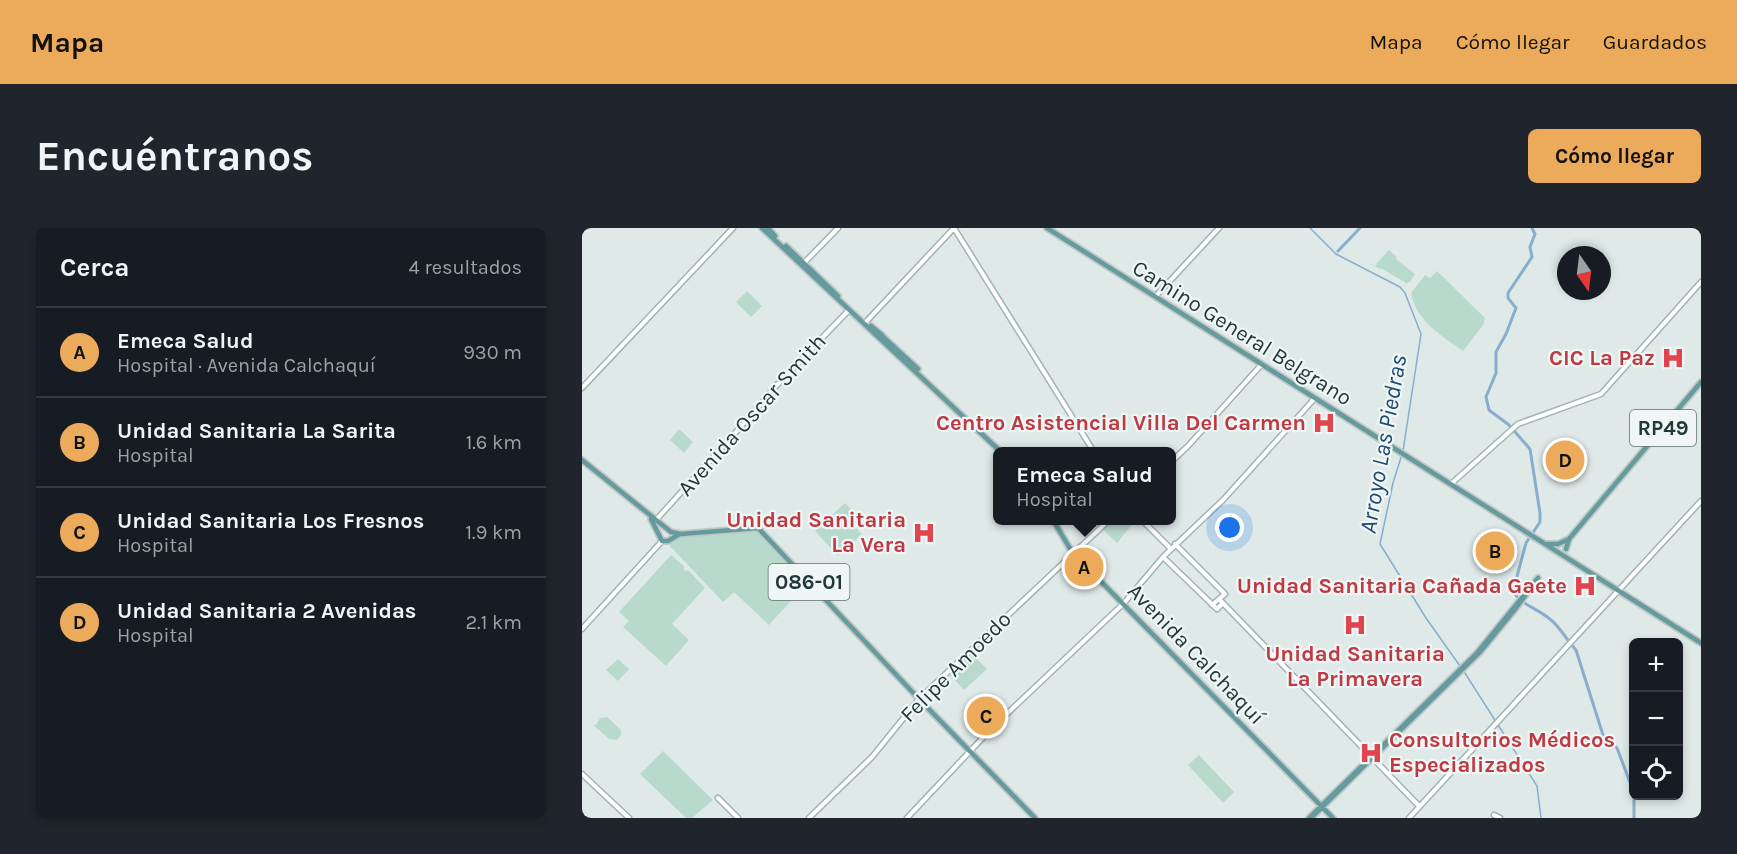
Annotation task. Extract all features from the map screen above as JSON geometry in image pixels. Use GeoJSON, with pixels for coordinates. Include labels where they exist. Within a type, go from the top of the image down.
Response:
{"type":"FeatureCollection","features":[{"type":"Feature","properties":{"kind":"main road"},"geometry":{"type":"LineString","coordinates":[[582,388],[733,228]]}},
{"type":"Feature","properties":{"kind":"main road"},"geometry":{"type":"LineString","coordinates":[[762,228],[804,264],[867,325],[884,337],[998,447]]}},
{"type":"Feature","properties":{"kind":"main road"},"geometry":{"type":"LineString","coordinates":[[768,228],[849,309],[998,447]]}},
{"type":"Feature","properties":{"kind":"main road"},"geometry":{"type":"LineString","coordinates":[[804,264],[838,228]]}},
{"type":"Feature","properties":{"kind":"main road"},"geometry":{"type":"LineString","coordinates":[[867,325],[954,228],[1091,447]]}},
{"type":"Feature","properties":{"kind":"main road","name":"Camino General Belgrano"},"geometry":{"type":"LineString","coordinates":[[1047,228],[1701,643]]}},
{"type":"Feature","properties":{"kind":"main road"},"geometry":{"type":"LineString","coordinates":[[1155,297],[1219,228]]}},
{"type":"Feature","properties":{"kind":"main road"},"geometry":{"type":"LineString","coordinates":[[1451,484],[1512,429],[1530,419],[1601,394],[1701,282]]}},
{"type":"Feature","properties":{"kind":"main road"},"geometry":{"type":"LineString","coordinates":[[849,309],[860,316]]}},
{"type":"Feature","properties":{"kind":"main road","name":"Avenida Oscar Smith"},"geometry":{"type":"LineString","coordinates":[[656,520],[775,387],[849,309]]}},
{"type":"Feature","properties":{"kind":"main road"},"geometry":{"type":"LineString","coordinates":[[1176,457],[1262,364]]}},
{"type":"Feature","properties":{"kind":"main road","name":"RP49"},"geometry":{"type":"LineString","coordinates":[[1558,544],[1569,538],[1701,382]]}},
{"type":"Feature","properties":{"kind":"main road"},"geometry":{"type":"LineString","coordinates":[[908,818],[970,751],[1124,603],[1163,556],[1223,500],[1315,398]]}},
{"type":"Feature","properties":{"kind":"main road"},"geometry":{"type":"LineString","coordinates":[[582,461],[656,520],[672,536],[582,629]]}},
{"type":"Feature","properties":{"kind":"main road"},"geometry":{"type":"LineString","coordinates":[[582,461],[650,517],[667,542]]}},
{"type":"Feature","properties":{"kind":"main road"},"geometry":{"type":"LineString","coordinates":[[1409,818],[1701,502]]}},
{"type":"Feature","properties":{"kind":"main road","name":"Avenida Calchaquí"},"geometry":{"type":"LineString","coordinates":[[1056,525],[1074,554],[1333,818]]}},
{"type":"Feature","properties":{"kind":"main road","name":"Felipe Amoedo"},"geometry":{"type":"LineString","coordinates":[[809,818],[872,757],[919,699],[1104,525]]}},
{"type":"Feature","properties":{"kind":"main road"},"geometry":{"type":"LineString","coordinates":[[1147,525],[1171,549]]}},
{"type":"Feature","properties":{"kind":"main road"},"geometry":{"type":"LineString","coordinates":[[657,530],[660,526],[664,527]]}},
{"type":"Feature","properties":{"kind":"main road","name":"086-01"},"geometry":{"type":"LineString","coordinates":[[670,532],[681,534],[758,528],[1035,818]]}},
{"type":"Feature","properties":{"kind":"main road","name":"086-01"},"geometry":{"type":"LineString","coordinates":[[667,542],[681,534]]}},
{"type":"Feature","properties":{"kind":"main road","name":"RP49"},"geometry":{"type":"LineString","coordinates":[[1558,552],[1564,553],[1569,538]]}},
{"type":"Feature","properties":{"kind":"main road","name":"Camino General Belgrano"},"geometry":{"type":"LineString","coordinates":[[1542,542],[1558,544]]}},
{"type":"Feature","properties":{"kind":"main road"},"geometry":{"type":"LineString","coordinates":[[1163,556],[1216,609],[1225,594],[1175,544]]}},
{"type":"Feature","properties":{"kind":"main road"},"geometry":{"type":"LineString","coordinates":[[1558,552],[1555,546],[1558,544],[1566,549]]}},
{"type":"Feature","properties":{"kind":"main road","name":"Camino General Belgrano"},"geometry":{"type":"LineString","coordinates":[[1566,549],[1570,559],[1576,564]]}},
{"type":"Feature","properties":{"kind":"main road"},"geometry":{"type":"LineString","coordinates":[[1310,818],[1462,670],[1538,578]]}},
{"type":"Feature","properties":{"kind":"main road"},"geometry":{"type":"LineString","coordinates":[[1212,605],[1221,602]]}},
{"type":"Feature","properties":{"kind":"main road"},"geometry":{"type":"LineString","coordinates":[[1221,602],[1418,808]]}},
{"type":"Feature","properties":{"kind":"main road"},"geometry":{"type":"LineString","coordinates":[[582,775],[629,818]]}},
{"type":"Feature","properties":{"kind":"main road"},"geometry":{"type":"LineString","coordinates":[[718,798],[738,818]]}},
{"type":"Feature","properties":{"kind":"green space"},"geometry":{"type":"Polygon","coordinates":[[[1389,250],[1396,256],[1396,259],[1415,274],[1410,282],[1406,283],[1368,263],[1376,266],[1389,250]]]}},
{"type":"Feature","properties":{"kind":"green space"},"geometry":{"type":"Polygon","coordinates":[[[1437,271],[1485,318],[1483,325],[1463,351],[1431,327],[1414,303],[1411,293],[1425,275],[1430,278],[1437,271]]]}},
{"type":"Feature","properties":{"kind":"green space"},"geometry":{"type":"Polygon","coordinates":[[[747,291],[762,306],[751,317],[736,302],[747,291]]]}},
{"type":"Feature","properties":{"kind":"green space"},"geometry":{"type":"Polygon","coordinates":[[[679,429],[693,442],[684,453],[670,440],[679,429]]]}},
{"type":"Feature","properties":{"kind":"green space"},"geometry":{"type":"Polygon","coordinates":[[[845,503],[861,520],[854,526],[862,534],[838,556],[815,531],[845,503]]]}},
{"type":"Feature","properties":{"kind":"green space"},"geometry":{"type":"Polygon","coordinates":[[[1106,525],[1132,525],[1117,543],[1102,529],[1106,525]]]}},
{"type":"Feature","properties":{"kind":"green space"},"geometry":{"type":"Polygon","coordinates":[[[757,530],[808,582],[769,625],[734,592],[723,602],[670,546],[671,542],[683,536],[757,530]]]}},
{"type":"Feature","properties":{"kind":"green space"},"geometry":{"type":"Polygon","coordinates":[[[671,555],[705,588],[672,624],[689,640],[666,666],[623,627],[629,621],[619,612],[671,555]]]}},
{"type":"Feature","properties":{"kind":"green space"},"geometry":{"type":"Polygon","coordinates":[[[970,652],[987,669],[964,690],[948,673],[970,652]]]}},
{"type":"Feature","properties":{"kind":"green space"},"geometry":{"type":"Polygon","coordinates":[[[618,659],[629,669],[618,681],[606,670],[618,659]]]}},
{"type":"Feature","properties":{"kind":"green space"},"geometry":{"type":"Polygon","coordinates":[[[607,717],[621,730],[621,735],[617,740],[609,739],[593,725],[596,725],[600,718],[607,717]]]}},
{"type":"Feature","properties":{"kind":"green space"},"geometry":{"type":"Polygon","coordinates":[[[663,751],[713,800],[692,818],[686,818],[640,774],[663,751]]]}},
{"type":"Feature","properties":{"kind":"green space"},"geometry":{"type":"Polygon","coordinates":[[[1199,755],[1234,792],[1223,803],[1188,765],[1199,755]]]}},
{"type":"Feature","properties":{"kind":"waterway","name":"Arroyo Las Piedras"},"geometry":{"type":"LineString","coordinates":[[1310,228],[1336,254],[1400,287],[1405,293],[1421,334],[1403,451],[1393,483],[1380,544],[1426,618],[1460,666]]}},
{"type":"Feature","properties":{"kind":"waterway"},"geometry":{"type":"LineString","coordinates":[[1338,251],[1360,228]]}},
{"type":"Feature","properties":{"kind":"waterway"},"geometry":{"type":"LineString","coordinates":[[1532,228],[1535,234],[1530,247],[1532,257],[1508,293],[1508,298],[1516,308],[1496,352],[1496,373],[1486,397],[1489,410],[1509,425],[1530,449],[1540,513],[1540,522],[1526,543],[1513,591],[1521,600],[1555,623],[1576,650],[1603,735],[1617,748],[1629,780]]}},
{"type":"Feature","properties":{"kind":"waterway","name":"Arroyo Las Piedras"},"geometry":{"type":"LineString","coordinates":[[1463,670],[1537,786],[1541,818]]}},
{"type":"Feature","properties":{"kind":"waterway"},"geometry":{"type":"LineString","coordinates":[[1634,800],[1634,818]]}},
{"type":"Feature","properties":{"kind":"place","name":"CIC La Paz"},"geometry":{"type":"Point","coordinates":[1673,358]}},
{"type":"Feature","properties":{"kind":"place","name":"Centro Asistencial Villa Del Carmen"},"geometry":{"type":"Point","coordinates":[1324,423]}},
{"type":"Feature","properties":{"kind":"place","name":"Unidad Sanitaria 2 Avenidas"},"geometry":{"type":"Point","coordinates":[1565,460]}},
{"type":"Feature","properties":{"kind":"place","name":"Unidad Sanitaria La Vera"},"geometry":{"type":"Point","coordinates":[924,533]}},
{"type":"Feature","properties":{"kind":"place","name":"Unidad Sanitaria La Sarita"},"geometry":{"type":"Point","coordinates":[1495,551]}},
{"type":"Feature","properties":{"kind":"place","name":"Emeca Salud"},"geometry":{"type":"Point","coordinates":[1084,567]}},
{"type":"Feature","properties":{"kind":"place","name":"Unidad Sanitaria Cañada Gaete"},"geometry":{"type":"Point","coordinates":[1585,586]}},
{"type":"Feature","properties":{"kind":"place","name":"Unidad Sanitaria La Primavera"},"geometry":{"type":"Point","coordinates":[1355,625]}},
{"type":"Feature","properties":{"kind":"place","name":"Unidad Sanitaria Los Fresnos"},"geometry":{"type":"Point","coordinates":[986,716]}},
{"type":"Feature","properties":{"kind":"place","name":"Consultorios Médicos Especializados"},"geometry":{"type":"Point","coordinates":[1371,753]}}]}
